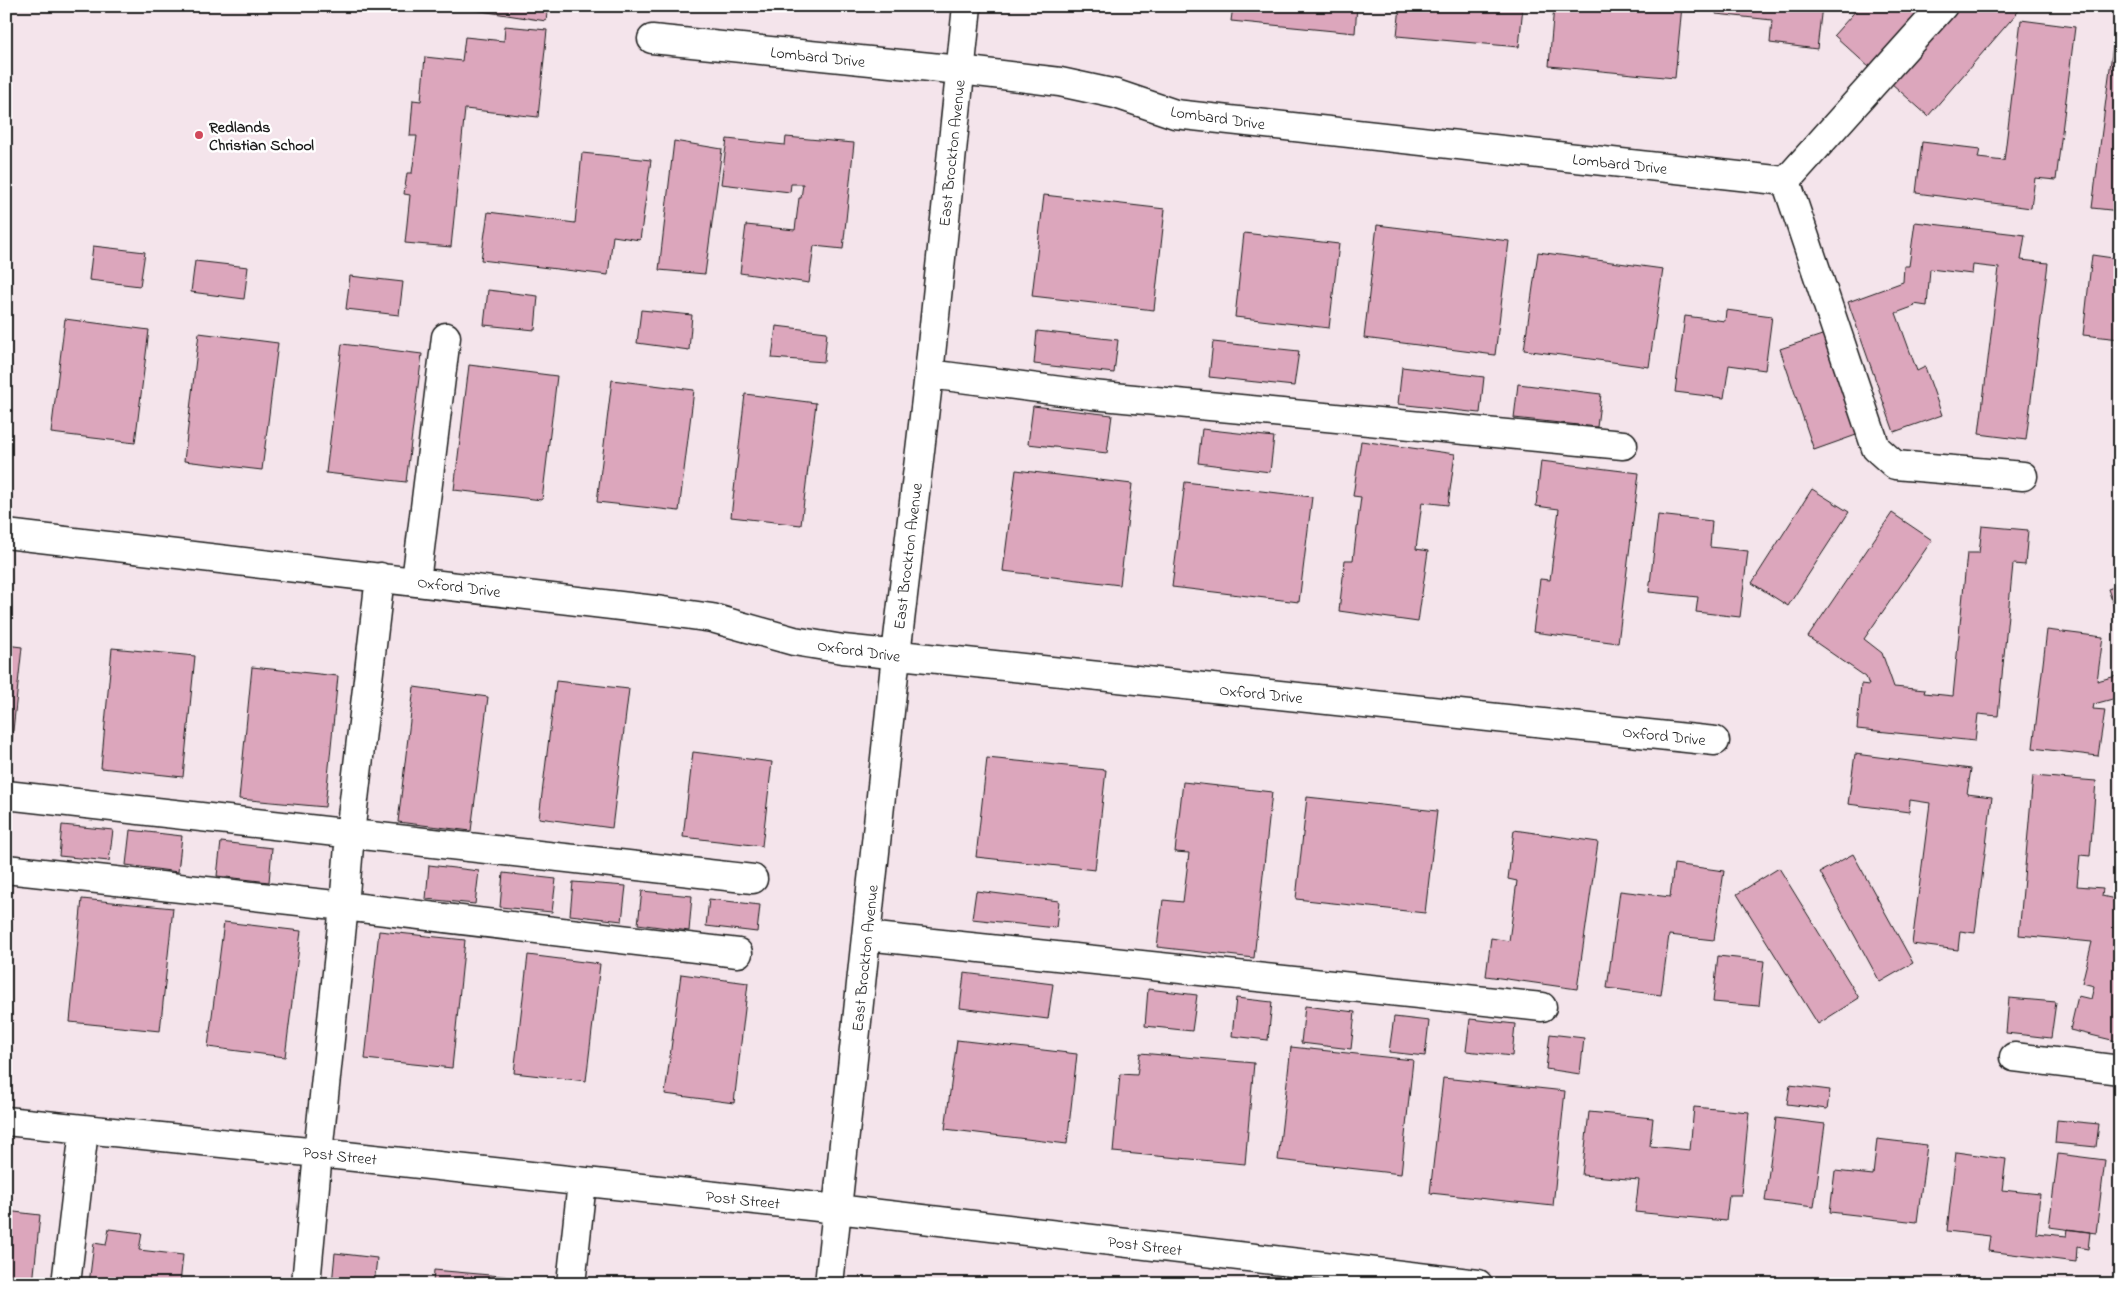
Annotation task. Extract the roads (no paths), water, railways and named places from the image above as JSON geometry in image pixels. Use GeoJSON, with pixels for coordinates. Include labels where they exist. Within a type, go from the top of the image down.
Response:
{"type":"FeatureCollection","features":[{"type":"Feature","properties":{"kind":"street","name":"East Brockton Avenue"},"geometry":{"type":"LineString","coordinates":[[828,1284],[896,655],[929,374],[966,6]]}},
{"type":"Feature","properties":{"kind":"street"},"geometry":{"type":"LineString","coordinates":[[1944,6],[1786,181],[1876,448],[1895,465],[2023,476]]}},
{"type":"Feature","properties":{"kind":"street","name":"Lombard Drive"},"geometry":{"type":"LineString","coordinates":[[652,39],[960,70],[1070,84],[1116,94],[1175,114],[1786,181]]}},
{"type":"Feature","properties":{"kind":"street"},"geometry":{"type":"LineString","coordinates":[[416,581],[446,337]]}},
{"type":"Feature","properties":{"kind":"street"},"geometry":{"type":"LineString","coordinates":[[929,374],[1092,395],[1623,445]]}},
{"type":"Feature","properties":{"kind":"street","name":"Oxford Drive"},"geometry":{"type":"LineString","coordinates":[[6,534],[663,611],[712,618],[794,641],[896,655],[1715,741]]}},
{"type":"Feature","properties":{"kind":"street"},"geometry":{"type":"LineString","coordinates":[[306,1284],[350,834],[380,577]]}},
{"type":"Feature","properties":{"kind":"street"},"geometry":{"type":"LineString","coordinates":[[6,794],[753,879]]}},
{"type":"Feature","properties":{"kind":"street"},"geometry":{"type":"LineString","coordinates":[[6,870],[344,906],[738,953]]}},
{"type":"Feature","properties":{"kind":"street"},"geometry":{"type":"LineString","coordinates":[[866,936],[1542,1007]]}},
{"type":"Feature","properties":{"kind":"street"},"geometry":{"type":"LineString","coordinates":[[2014,1057],[2120,1070]]}},
{"type":"Feature","properties":{"kind":"street","name":"Post Street"},"geometry":{"type":"LineString","coordinates":[[6,1121],[837,1209],[1478,1284]]}},
{"type":"Feature","properties":{"kind":"street"},"geometry":{"type":"LineString","coordinates":[[66,1284],[84,1130]]}},
{"type":"Feature","properties":{"kind":"street"},"geometry":{"type":"LineString","coordinates":[[571,1284],[582,1182]]}},
{"type":"Feature","properties":{"kind":"place","name":"Redlands Christian School"},"geometry":{"type":"Point","coordinates":[199,135]}}]}
